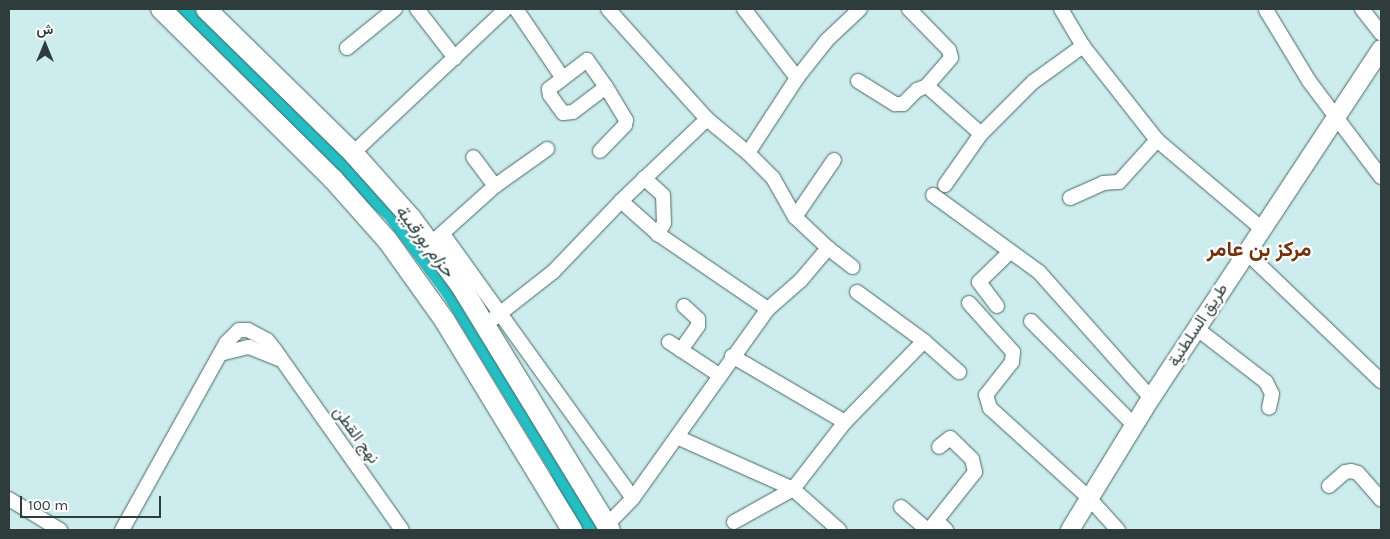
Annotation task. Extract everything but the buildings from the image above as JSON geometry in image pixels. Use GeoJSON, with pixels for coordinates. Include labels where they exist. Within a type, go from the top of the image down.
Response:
{"type":"FeatureCollection","features":[{"type":"Feature","properties":{"kind":"highway"},"geometry":{"type":"LineString","coordinates":[[161,9],[333,179],[388,241],[445,321],[572,530]]}},
{"type":"Feature","properties":{"kind":"highway"},"geometry":{"type":"LineString","coordinates":[[206,9],[353,153],[436,239],[493,320],[608,528]]}},
{"type":"Feature","properties":{"kind":"main road","name":"طريق السلطنية"},"geometry":{"type":"LineString","coordinates":[[1070,530],[1196,328],[1381,49]]}},
{"type":"Feature","properties":{"kind":"street"},"geometry":{"type":"LineString","coordinates":[[346,48],[395,9]]}},
{"type":"Feature","properties":{"kind":"street"},"geometry":{"type":"LineString","coordinates":[[416,9],[455,58]]}},
{"type":"Feature","properties":{"kind":"street"},"geometry":{"type":"LineString","coordinates":[[353,153],[506,9]]}},
{"type":"Feature","properties":{"kind":"street"},"geometry":{"type":"LineString","coordinates":[[516,9],[562,77]]}},
{"type":"Feature","properties":{"kind":"street"},"geometry":{"type":"LineString","coordinates":[[608,9],[707,119],[748,153],[774,178],[794,217],[852,267]]}},
{"type":"Feature","properties":{"kind":"street"},"geometry":{"type":"LineString","coordinates":[[744,9],[797,78]]}},
{"type":"Feature","properties":{"kind":"street"},"geometry":{"type":"LineString","coordinates":[[748,153],[797,78],[827,40],[860,9]]}},
{"type":"Feature","properties":{"kind":"street"},"geometry":{"type":"LineString","coordinates":[[858,81],[895,104],[903,104],[917,90],[927,86],[951,58],[949,50],[908,9]]}},
{"type":"Feature","properties":{"kind":"street"},"geometry":{"type":"LineString","coordinates":[[1061,9],[1083,46],[1157,140],[1262,228]]}},
{"type":"Feature","properties":{"kind":"street"},"geometry":{"type":"LineString","coordinates":[[1362,9],[1381,33]]}},
{"type":"Feature","properties":{"kind":"street"},"geometry":{"type":"LineString","coordinates":[[1266,10],[1299,66],[1335,118],[1381,177]]}},
{"type":"Feature","properties":{"kind":"street"},"geometry":{"type":"LineString","coordinates":[[945,185],[981,134],[1033,82],[1083,46]]}},
{"type":"Feature","properties":{"kind":"street"},"geometry":{"type":"LineString","coordinates":[[600,151],[625,125],[626,120],[606,87],[587,60],[562,77],[549,89],[550,95],[563,113],[573,112],[606,87]]}},
{"type":"Feature","properties":{"kind":"street"},"geometry":{"type":"LineString","coordinates":[[927,86],[981,134]]}},
{"type":"Feature","properties":{"kind":"street"},"geometry":{"type":"LineString","coordinates":[[633,498],[493,320],[553,272],[644,178],[707,119]]}},
{"type":"Feature","properties":{"kind":"street"},"geometry":{"type":"LineString","coordinates":[[1070,198],[1103,183],[1119,182],[1157,140]]}},
{"type":"Feature","properties":{"kind":"street"},"geometry":{"type":"LineString","coordinates":[[436,239],[495,186],[547,149]]}},
{"type":"Feature","properties":{"kind":"street"},"geometry":{"type":"LineString","coordinates":[[473,157],[495,186]]}},
{"type":"Feature","properties":{"kind":"street"},"geometry":{"type":"LineString","coordinates":[[794,217],[834,160]]}},
{"type":"Feature","properties":{"kind":"street"},"geometry":{"type":"LineString","coordinates":[[644,178],[663,195],[664,223],[658,234]]}},
{"type":"Feature","properties":{"kind":"street"},"geometry":{"type":"LineString","coordinates":[[933,195],[1039,272],[1151,398]]}},
{"type":"Feature","properties":{"kind":"street"},"geometry":{"type":"LineString","coordinates":[[621,201],[658,234],[768,308]]}},
{"type":"Feature","properties":{"kind":"street"},"geometry":{"type":"LineString","coordinates":[[608,528],[633,498],[732,356],[768,308],[801,280],[828,248]]}},
{"type":"Feature","properties":{"kind":"street"},"geometry":{"type":"LineString","coordinates":[[996,306],[979,282],[1010,252]]}},
{"type":"Feature","properties":{"kind":"street"},"geometry":{"type":"LineString","coordinates":[[1246,252],[1381,381]]}},
{"type":"Feature","properties":{"kind":"street"},"geometry":{"type":"LineString","coordinates":[[857,292],[924,341],[959,372]]}},
{"type":"Feature","properties":{"kind":"street"},"geometry":{"type":"LineString","coordinates":[[969,303],[1012,352],[1012,362],[986,395],[990,408],[1089,498],[1118,530]]}},
{"type":"Feature","properties":{"kind":"street"},"geometry":{"type":"LineString","coordinates":[[681,350],[698,326],[698,320],[684,306]]}},
{"type":"Feature","properties":{"kind":"street"},"geometry":{"type":"LineString","coordinates":[[1031,320],[1134,425]]}},
{"type":"Feature","properties":{"kind":"street"},"geometry":{"type":"LineString","coordinates":[[1196,328],[1266,382],[1272,394],[1270,408]]}},
{"type":"Feature","properties":{"kind":"street"},"geometry":{"type":"LineString","coordinates":[[734,522],[793,489],[845,422],[924,341]]}},
{"type":"Feature","properties":{"kind":"street"},"geometry":{"type":"LineString","coordinates":[[668,342],[719,375]]}},
{"type":"Feature","properties":{"kind":"street","name":"نهج القطن"},"geometry":{"type":"LineString","coordinates":[[122,530],[220,354],[249,347],[264,351],[282,361],[402,530]]}},
{"type":"Feature","properties":{"kind":"street"},"geometry":{"type":"LineString","coordinates":[[732,356],[845,422]]}},
{"type":"Feature","properties":{"kind":"street"},"geometry":{"type":"LineString","coordinates":[[677,437],[793,489],[839,530]]}},
{"type":"Feature","properties":{"kind":"street"},"geometry":{"type":"LineString","coordinates":[[901,507],[935,528],[975,472],[976,467],[950,438],[938,447]]}},
{"type":"Feature","properties":{"kind":"street"},"geometry":{"type":"LineString","coordinates":[[1329,486],[1345,472],[1351,471],[1358,473],[1381,499]]}},
{"type":"Feature","properties":{"kind":"street"},"geometry":{"type":"LineString","coordinates":[[9,499],[60,530]]}},
{"type":"Feature","properties":{"kind":"water"},"geometry":{"type":"Polygon","coordinates":[[[167,9],[197,9],[390,202],[452,287],[604,530],[577,530],[550,472],[442,295],[385,219],[352,190],[167,9]]]}},
{"type":"Feature","properties":{"kind":"district","name":"مركز بن عامر"},"geometry":{"type":"Point","coordinates":[1259,249]}},
{"type":"Feature","properties":{"kind":"water label","name":"حزام بورقيبة"},"geometry":{"type":"Point","coordinates":[425,241]}}]}
